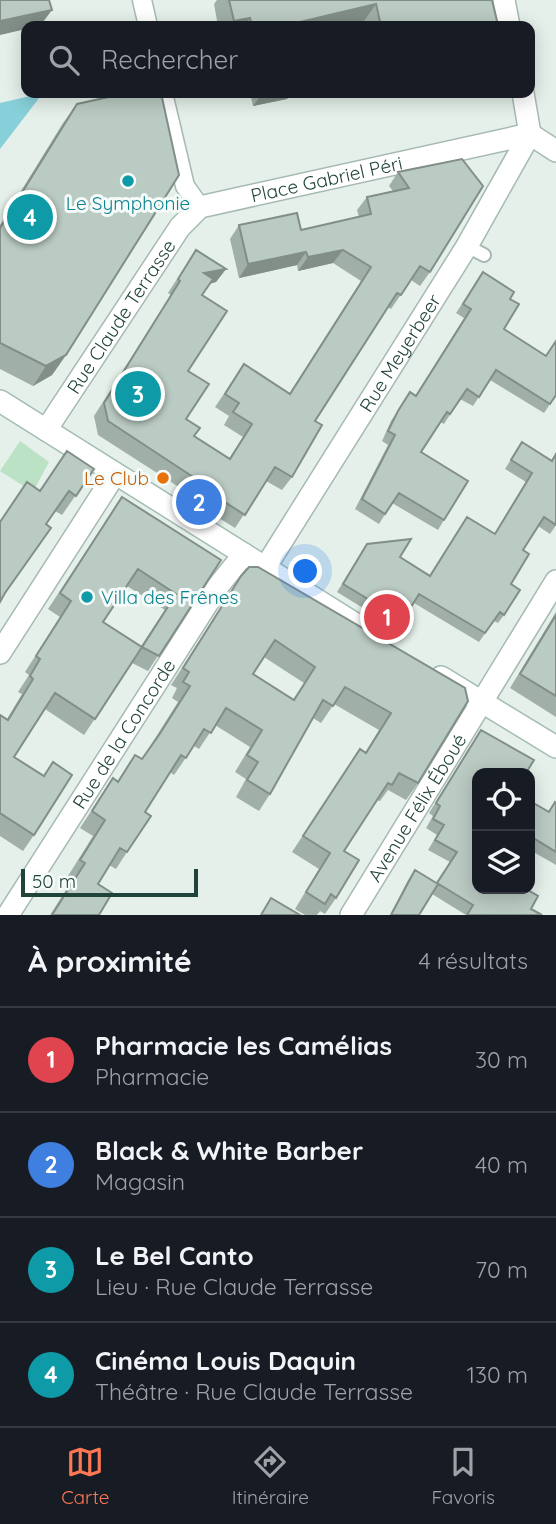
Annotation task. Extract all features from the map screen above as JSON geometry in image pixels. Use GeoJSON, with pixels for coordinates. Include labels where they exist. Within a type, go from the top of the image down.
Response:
{"type":"FeatureCollection","features":[{"type":"Feature","properties":{"kind":"street"},"geometry":{"type":"LineString","coordinates":[[142,0],[147,21]]}},
{"type":"Feature","properties":{"kind":"street"},"geometry":{"type":"LineString","coordinates":[[504,0],[508,21]]}},
{"type":"Feature","properties":{"kind":"street"},"geometry":{"type":"LineString","coordinates":[[164,98],[185,186],[200,207]]}},
{"type":"Feature","properties":{"kind":"street"},"geometry":{"type":"LineString","coordinates":[[524,98],[530,134],[556,151]]}},
{"type":"Feature","properties":{"kind":"street","name":"Place Gabriel Péri"},"geometry":{"type":"LineString","coordinates":[[200,207],[530,134]]}},
{"type":"Feature","properties":{"kind":"street","name":"Rue Meyerbeer"},"geometry":{"type":"LineString","coordinates":[[265,568],[475,251],[530,134]]}},
{"type":"Feature","properties":{"kind":"street","name":"Rue Claude Terrasse"},"geometry":{"type":"LineString","coordinates":[[46,430],[180,227],[200,207]]}},
{"type":"Feature","properties":{"kind":"street"},"geometry":{"type":"LineString","coordinates":[[0,401],[374,636]]}},
{"type":"Feature","properties":{"kind":"street"},"geometry":{"type":"LineString","coordinates":[[0,653],[115,474]]}},
{"type":"Feature","properties":{"kind":"street","name":"Rue de la Concorde"},"geometry":{"type":"LineString","coordinates":[[8,915],[225,575],[244,554]]}},
{"type":"Feature","properties":{"kind":"street","name":"Avenue Félix Éboué"},"geometry":{"type":"LineString","coordinates":[[351,915],[556,581]]}},
{"type":"Feature","properties":{"kind":"street"},"geometry":{"type":"LineString","coordinates":[[421,665],[556,747]]}},
{"type":"Feature","properties":{"kind":"green space"},"geometry":{"type":"Polygon","coordinates":[[[20,441],[49,462],[33,492],[0,471],[20,441]]]}},
{"type":"Feature","properties":{"kind":"water"},"geometry":{"type":"Polygon","coordinates":[[[22,98],[39,98],[0,149],[0,103],[22,98]]]}},
{"type":"Feature","properties":{"kind":"building"},"geometry":{"type":"Polygon","coordinates":[[[0,0],[49,0],[52,10],[0,21],[0,0]]]}},
{"type":"Feature","properties":{"kind":"building"},"geometry":{"type":"Polygon","coordinates":[[[229,0],[492,0],[497,21],[380,21],[376,4],[304,21],[251,21],[250,18],[234,21],[229,0]]]}},
{"type":"Feature","properties":{"kind":"building"},"geometry":{"type":"Polygon","coordinates":[[[104,98],[162,98],[179,175],[66,355],[46,366],[0,343],[0,228],[77,104],[104,98]]]}},
{"type":"Feature","properties":{"kind":"building"},"geometry":{"type":"Polygon","coordinates":[[[462,159],[483,186],[430,272],[420,266],[401,295],[397,293],[315,421],[322,425],[292,477],[275,467],[245,515],[220,499],[222,496],[108,421],[104,403],[180,281],[178,279],[196,250],[226,269],[204,273],[213,279],[202,295],[227,311],[188,371],[209,384],[186,419],[200,428],[194,436],[230,459],[252,424],[233,412],[239,403],[225,394],[244,364],[290,394],[371,267],[343,250],[308,257],[306,252],[248,264],[239,225],[297,213],[301,230],[371,214],[367,197],[409,188],[398,172],[462,159]]]}},
{"type":"Feature","properties":{"kind":"building"},"geometry":{"type":"Polygon","coordinates":[[[483,272],[514,292],[510,299],[519,304],[504,329],[546,356],[556,341],[556,395],[550,404],[496,370],[479,397],[467,389],[450,414],[447,412],[421,452],[468,481],[444,520],[399,493],[385,514],[362,499],[395,435],[388,431],[410,392],[416,396],[471,309],[463,304],[483,272]]]}},
{"type":"Feature","properties":{"kind":"building"},"geometry":{"type":"Polygon","coordinates":[[[522,442],[552,461],[556,454],[556,525],[544,517],[523,550],[529,554],[511,584],[520,590],[504,615],[500,612],[485,633],[419,594],[403,620],[343,584],[367,544],[411,539],[400,557],[430,576],[467,517],[495,534],[532,473],[511,460],[522,442]]]}},
{"type":"Feature","properties":{"kind":"building"},"geometry":{"type":"Polygon","coordinates":[[[67,451],[94,469],[76,496],[69,491],[46,524],[51,528],[0,602],[0,522],[27,482],[40,491],[67,451]]]}},
{"type":"Feature","properties":{"kind":"building"},"geometry":{"type":"Polygon","coordinates":[[[122,497],[221,560],[159,656],[142,647],[95,719],[55,693],[14,757],[44,776],[53,762],[72,775],[34,835],[0,813],[0,715],[8,720],[33,679],[30,676],[40,659],[36,656],[71,601],[60,593],[122,497]],[[138,569],[103,622],[142,647],[176,594],[138,569]]]}},
{"type":"Feature","properties":{"kind":"building"},"geometry":{"type":"Polygon","coordinates":[[[249,567],[258,567],[465,688],[468,701],[418,783],[399,773],[392,785],[388,783],[344,851],[359,860],[336,898],[331,894],[325,904],[306,892],[330,853],[303,836],[360,749],[366,753],[391,713],[345,687],[333,706],[323,700],[270,794],[247,780],[258,762],[247,755],[262,730],[226,708],[211,733],[204,729],[186,758],[181,755],[145,812],[151,816],[127,852],[120,848],[98,884],[112,893],[99,915],[52,915],[85,863],[80,860],[105,820],[92,811],[113,778],[118,782],[135,755],[142,759],[159,735],[190,686],[183,682],[189,672],[183,668],[249,567]],[[275,640],[253,674],[294,700],[315,667],[275,640]]]}},
{"type":"Feature","properties":{"kind":"building"},"geometry":{"type":"Polygon","coordinates":[[[556,615],[556,696],[520,674],[556,615]]]}},
{"type":"Feature","properties":{"kind":"building"},"geometry":{"type":"Polygon","coordinates":[[[481,730],[534,760],[529,768],[472,768],[472,894],[535,894],[538,896],[531,909],[542,915],[467,915],[473,905],[437,883],[457,852],[435,840],[444,825],[433,819],[440,806],[436,803],[481,730]]]}},
{"type":"Feature","properties":{"kind":"building"},"geometry":{"type":"Polygon","coordinates":[[[556,803],[556,852],[535,839],[535,804],[549,812],[556,803]]]}},
{"type":"Feature","properties":{"kind":"building"},"geometry":{"type":"Polygon","coordinates":[[[415,870],[438,884],[419,915],[391,915],[415,870]]]}},
{"type":"Feature","properties":{"kind":"building"},"geometry":{"type":"Polygon","coordinates":[[[271,898],[300,915],[261,915],[271,898]]]}},
{"type":"Feature","properties":{"kind":"place","name":"Le Symphonie"},"geometry":{"type":"Point","coordinates":[128,181]}},
{"type":"Feature","properties":{"kind":"place","name":"Cinéma Louis Daquin"},"geometry":{"type":"Point","coordinates":[30,217]}},
{"type":"Feature","properties":{"kind":"place","name":"Le Bel Canto"},"geometry":{"type":"Point","coordinates":[138,394]}},
{"type":"Feature","properties":{"kind":"place","name":"Le Club"},"geometry":{"type":"Point","coordinates":[163,478]}},
{"type":"Feature","properties":{"kind":"place","name":"Black & White Barber"},"geometry":{"type":"Point","coordinates":[199,502]}},
{"type":"Feature","properties":{"kind":"place","name":"Villa des Frênes"},"geometry":{"type":"Point","coordinates":[87,597]}},
{"type":"Feature","properties":{"kind":"place","name":"Pharmacie les Camélias"},"geometry":{"type":"Point","coordinates":[387,617]}}]}
